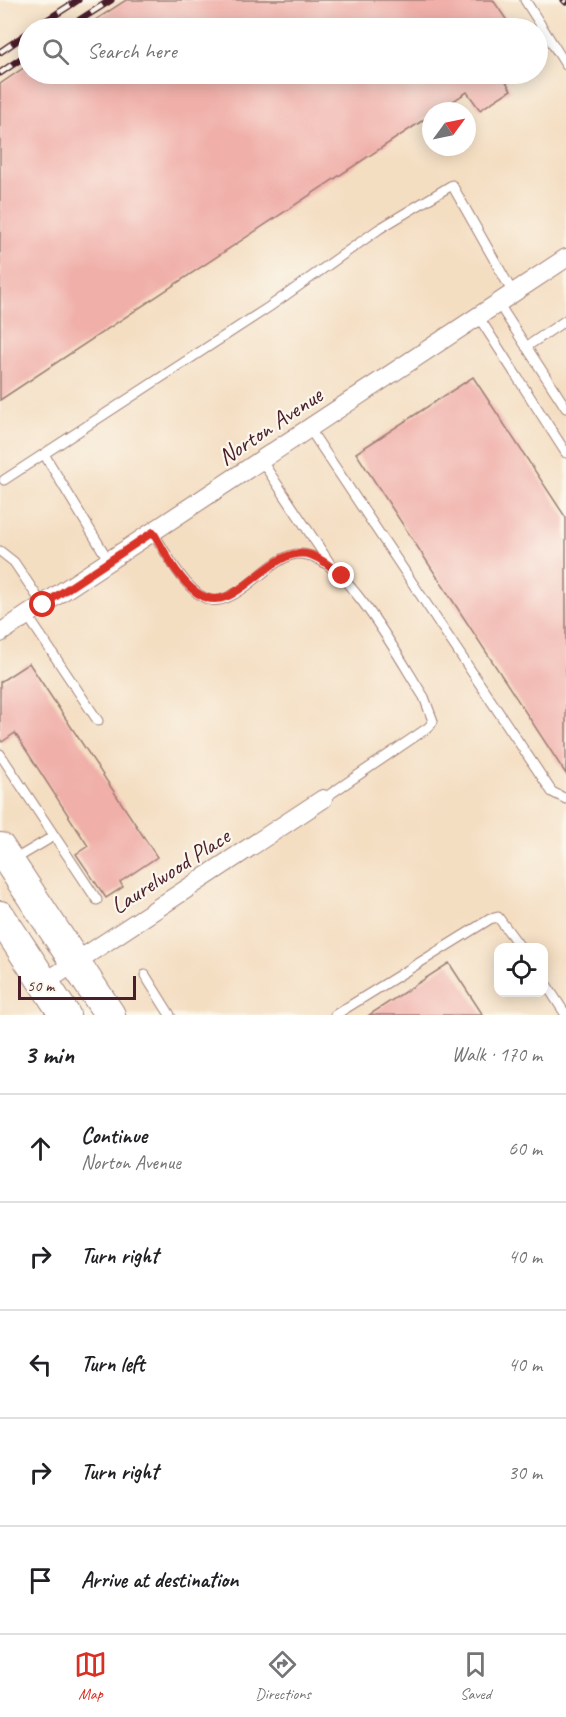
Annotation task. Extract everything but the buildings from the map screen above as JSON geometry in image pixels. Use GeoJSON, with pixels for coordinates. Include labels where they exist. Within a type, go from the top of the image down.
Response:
{"type":"FeatureCollection","features":[{"type":"Feature","properties":{"kind":"main road"},"geometry":{"type":"LineString","coordinates":[[5,855],[110,1015]]}},
{"type":"Feature","properties":{"kind":"main road"},"geometry":{"type":"LineString","coordinates":[[0,916],[65,1015]]}},
{"type":"Feature","properties":{"kind":"street","name":"Norton Avenue"},"geometry":{"type":"LineString","coordinates":[[0,633],[566,258]]}},
{"type":"Feature","properties":{"kind":"street","name":"Laurelwood Place"},"geometry":{"type":"LineString","coordinates":[[44,983],[323,799]]}},
{"type":"Feature","properties":{"kind":"lane"},"geometry":{"type":"LineString","coordinates":[[525,0],[536,18]]}},
{"type":"Feature","properties":{"kind":"lane"},"geometry":{"type":"LineString","coordinates":[[548,36],[566,65]]}},
{"type":"Feature","properties":{"kind":"lane"},"geometry":{"type":"LineString","coordinates":[[4,480],[269,308],[379,229],[452,185],[506,298],[526,347],[566,408]]}},
{"type":"Feature","properties":{"kind":"lane"},"geometry":{"type":"LineString","coordinates":[[478,316],[566,453]]}},
{"type":"Feature","properties":{"kind":"lane"},"geometry":{"type":"LineString","coordinates":[[526,347],[566,320]]}},
{"type":"Feature","properties":{"kind":"lane"},"geometry":{"type":"LineString","coordinates":[[309,428],[552,792],[566,799]]}},
{"type":"Feature","properties":{"kind":"lane"},"geometry":{"type":"LineString","coordinates":[[44,454],[109,561]]}},
{"type":"Feature","properties":{"kind":"lane"},"geometry":{"type":"LineString","coordinates":[[261,460],[334,570]]}},
{"type":"Feature","properties":{"kind":"lane"},"geometry":{"type":"LineString","coordinates":[[153,532],[183,578],[196,593],[210,600],[221,600],[288,555],[311,555],[348,582],[424,697],[433,721],[429,727],[323,799]]}},
{"type":"Feature","properties":{"kind":"lane"},"geometry":{"type":"LineString","coordinates":[[0,551],[14,562],[43,605]]}},
{"type":"Feature","properties":{"kind":"lane"},"geometry":{"type":"LineString","coordinates":[[27,615],[98,721]]}},
{"type":"Feature","properties":{"kind":"lane"},"geometry":{"type":"LineString","coordinates":[[0,754],[97,900]]}},
{"type":"Feature","properties":{"kind":"lane"},"geometry":{"type":"LineString","coordinates":[[5,855],[54,836]]}},
{"type":"Feature","properties":{"kind":"lane"},"geometry":{"type":"LineString","coordinates":[[335,1015],[490,919],[498,917],[517,943]]}},
{"type":"Feature","properties":{"kind":"lane"},"geometry":{"type":"LineString","coordinates":[[144,975],[170,1015]]}},
{"type":"Feature","properties":{"kind":"lane"},"geometry":{"type":"LineString","coordinates":[[548,988],[566,1015]]}},
{"type":"Feature","properties":{"kind":"railway"},"geometry":{"type":"LineString","coordinates":[[50,18],[78,0]]}},
{"type":"Feature","properties":{"kind":"railway"},"geometry":{"type":"LineString","coordinates":[[83,18],[111,0]]}},
{"type":"Feature","properties":{"kind":"railway"},"geometry":{"type":"LineString","coordinates":[[0,52],[18,40]]}},
{"type":"Feature","properties":{"kind":"railway"},"geometry":{"type":"LineString","coordinates":[[0,73],[18,61]]}},
{"type":"Feature","properties":{"kind":"route"},"geometry":{"type":"LineString","coordinates":[[43,605],[153,532],[183,578],[196,593],[210,600],[221,600],[288,555],[311,555],[342,576]]}}]}
